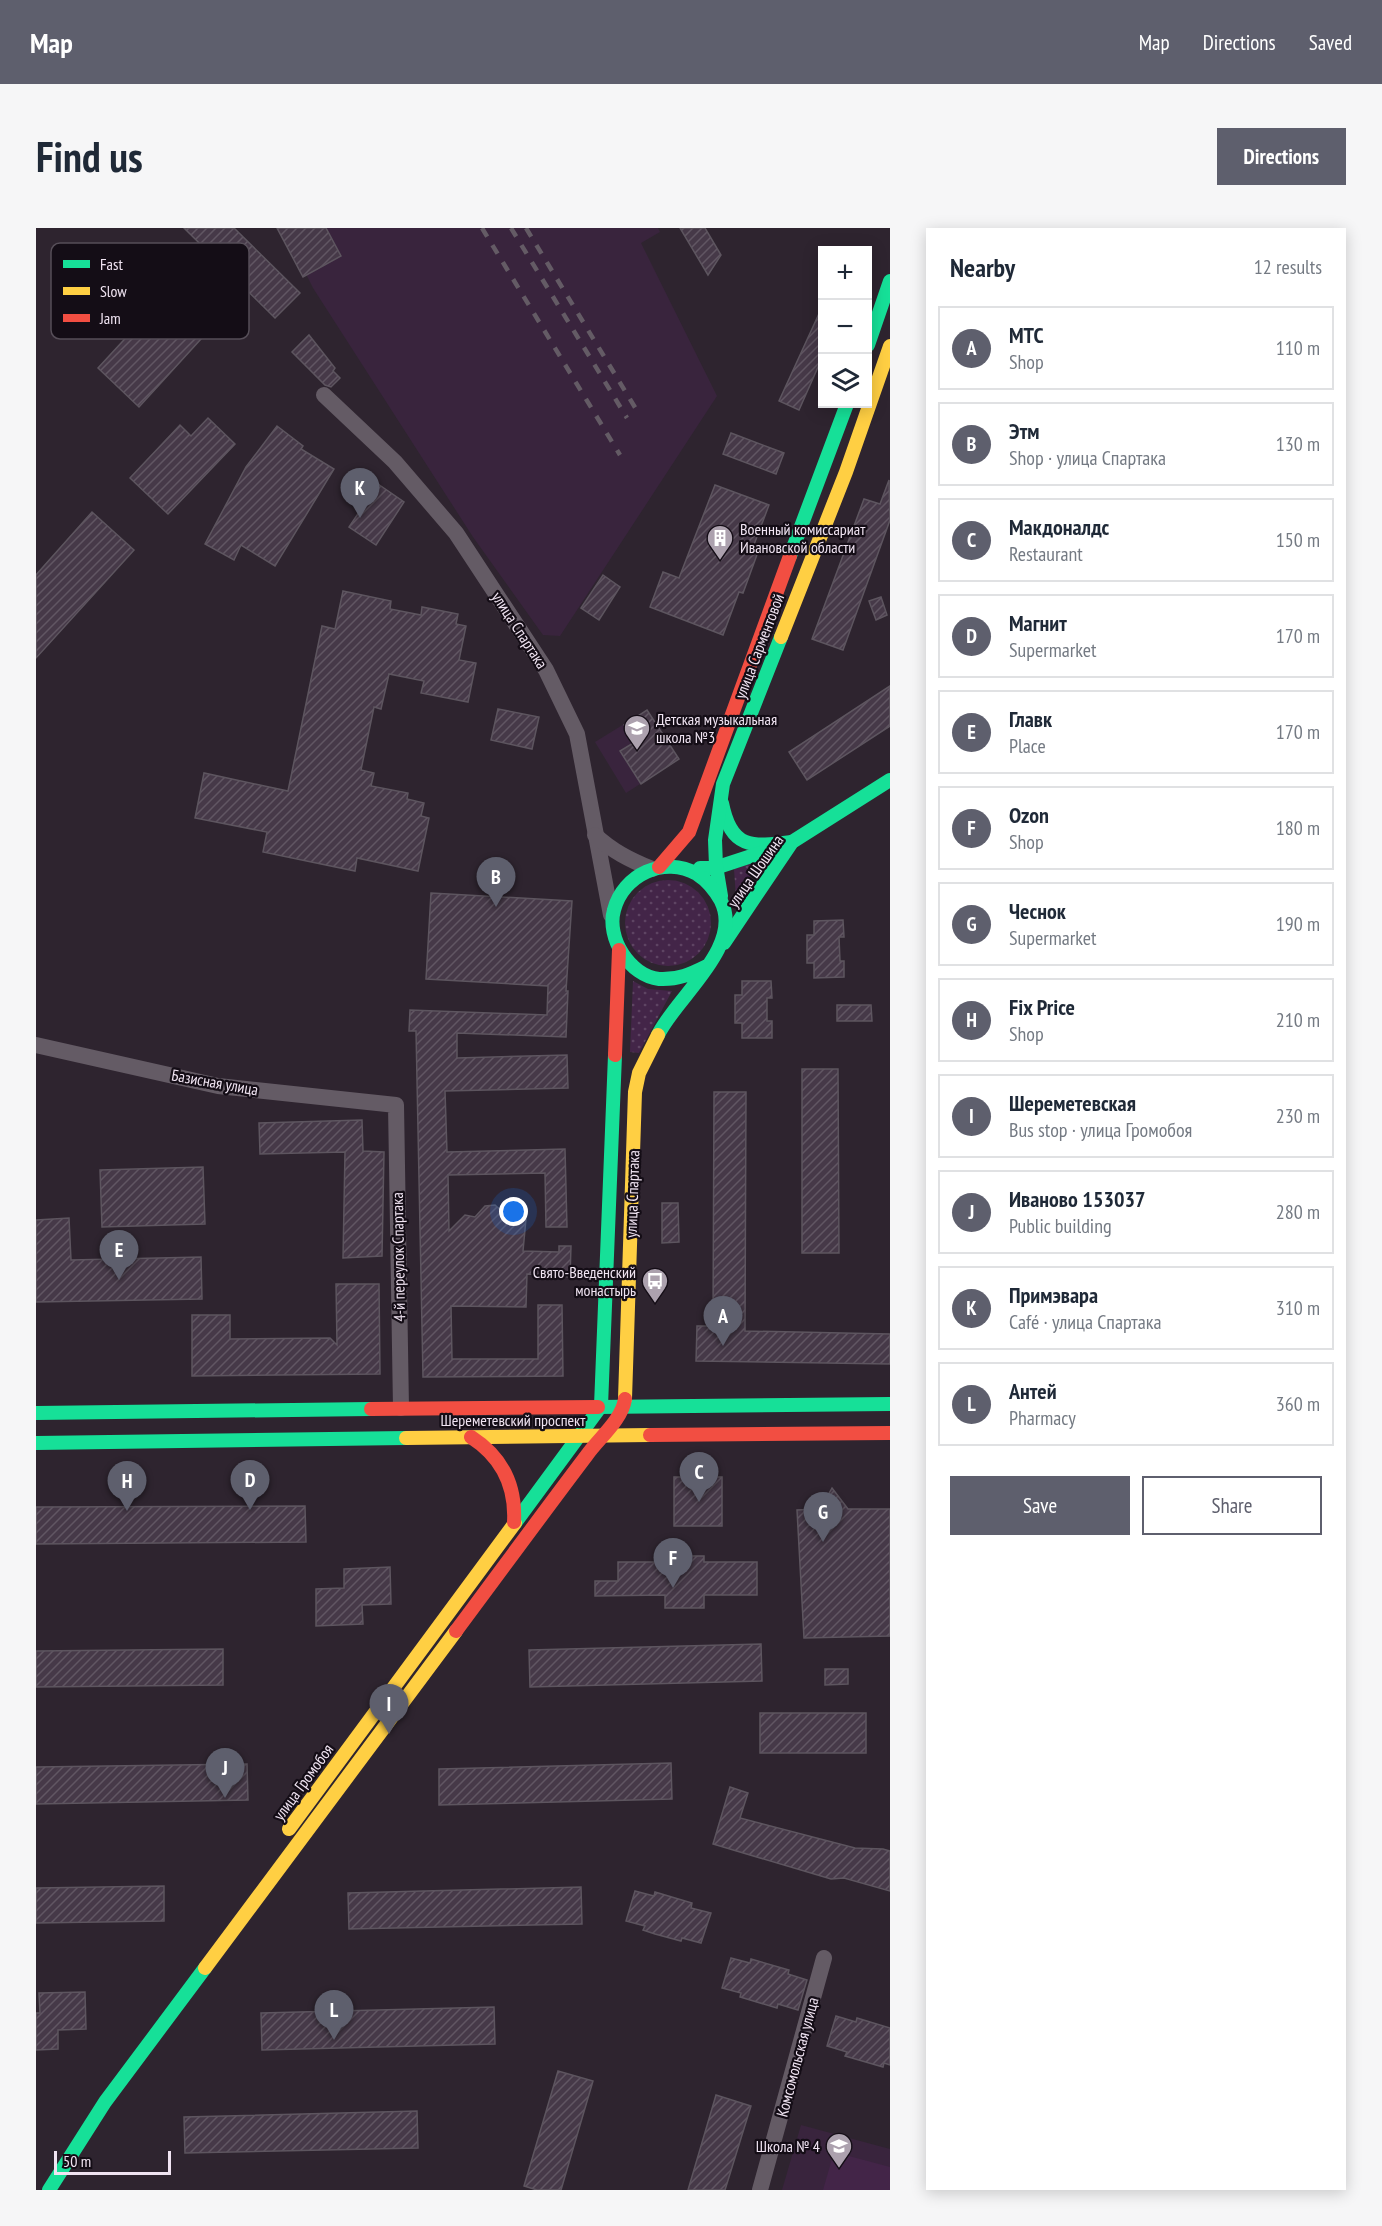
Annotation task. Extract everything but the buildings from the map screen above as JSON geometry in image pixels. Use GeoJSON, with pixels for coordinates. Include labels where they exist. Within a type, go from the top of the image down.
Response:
{"type":"FeatureCollection","features":[{"type":"Feature","properties":{"kind":"main road"},"geometry":{"type":"LineString","coordinates":[[872,331],[890,281]]}},
{"type":"Feature","properties":{"kind":"main road","name":"улица Сарментовой"},"geometry":{"type":"LineString","coordinates":[[723,905],[715,868],[714,841],[723,784],[846,472],[890,346]]}},
{"type":"Feature","properties":{"kind":"main road","name":"улица Сарментовой"},"geometry":{"type":"LineString","coordinates":[[656,868],[689,832],[732,710],[846,408]]}},
{"type":"Feature","properties":{"kind":"main road"},"geometry":{"type":"LineString","coordinates":[[826,461],[846,472]]}},
{"type":"Feature","properties":{"kind":"main road","name":"улица Шошина"},"geometry":{"type":"LineString","coordinates":[[718,952],[792,842],[890,780]]}},
{"type":"Feature","properties":{"kind":"main road"},"geometry":{"type":"LineString","coordinates":[[723,784],[723,815],[728,829],[735,835],[741,840],[757,845],[792,842]]}},
{"type":"Feature","properties":{"kind":"main road"},"geometry":{"type":"LineString","coordinates":[[683,868],[708,881],[717,892],[723,905],[726,930],[718,952],[707,966],[695,974],[681,979],[652,978],[627,962],[613,935],[612,919],[618,897],[624,888],[641,873],[656,868],[683,868],[715,868],[792,842]]}},
{"type":"Feature","properties":{"kind":"main road","name":"улица Спартака"},"geometry":{"type":"LineString","coordinates":[[601,1406],[619,950]]}},
{"type":"Feature","properties":{"kind":"main road","name":"улица Спартака"},"geometry":{"type":"LineString","coordinates":[[624,1405],[636,1077],[665,1021],[707,966]]}},
{"type":"Feature","properties":{"kind":"main road","name":"Шереметевский проспект"},"geometry":{"type":"LineString","coordinates":[[36,1443],[136,1427],[401,1408],[890,1404]]}},
{"type":"Feature","properties":{"kind":"main road"},"geometry":{"type":"LineString","coordinates":[[601,1436],[624,1405]]}},
{"type":"Feature","properties":{"kind":"main road","name":"улица Громобоя"},"geometry":{"type":"LineString","coordinates":[[282,1839],[601,1406]]}},
{"type":"Feature","properties":{"kind":"main road","name":"Шереметевский проспект"},"geometry":{"type":"LineString","coordinates":[[36,1413],[136,1427],[471,1437],[756,1437],[890,1434]]}},
{"type":"Feature","properties":{"kind":"main road","name":"улица Громобоя"},"geometry":{"type":"LineString","coordinates":[[49,2190],[70,2153],[162,2025],[601,1436]]}},
{"type":"Feature","properties":{"kind":"main road"},"geometry":{"type":"LineString","coordinates":[[471,1437],[495,1455],[506,1471],[514,1494],[514,1522]]}},
{"type":"Feature","properties":{"kind":"main road"},"geometry":{"type":"LineString","coordinates":[[84,2109],[160,2006]]}},
{"type":"Feature","properties":{"kind":"street","name":"улица Спартака"},"geometry":{"type":"LineString","coordinates":[[324,395],[395,462],[448,524],[546,670],[578,734],[612,919]]}},
{"type":"Feature","properties":{"kind":"street"},"geometry":{"type":"LineString","coordinates":[[595,835],[610,849],[626,858],[656,868]]}},
{"type":"Feature","properties":{"kind":"street","name":"Базисная улица"},"geometry":{"type":"LineString","coordinates":[[36,1045],[218,1086],[396,1105]]}},
{"type":"Feature","properties":{"kind":"street","name":"4-й переулок Спартака"},"geometry":{"type":"LineString","coordinates":[[396,1105],[401,1408]]}},
{"type":"Feature","properties":{"kind":"street","name":"Комсомольская улица"},"geometry":{"type":"LineString","coordinates":[[759,2190],[824,1958]]}},
{"type":"Feature","properties":{"kind":"shaded area"},"geometry":{"type":"Polygon","coordinates":[[[283,228],[658,228],[660,232],[641,243],[717,396],[560,636],[543,635],[473,537],[313,288],[283,228]]]}},
{"type":"Feature","properties":{"kind":"shaded area","name":"Детская музыкальная школа №3"},"geometry":{"type":"Polygon","coordinates":[[[647,710],[679,759],[626,793],[595,742],[647,710]]]}},
{"type":"Feature","properties":{"kind":"shaded area"},"geometry":{"type":"Polygon","coordinates":[[[763,859],[736,897],[734,869],[763,859]]]}},
{"type":"Feature","properties":{"kind":"shaded area"},"geometry":{"type":"Polygon","coordinates":[[[668,880],[692,887],[704,899],[711,923],[704,947],[692,959],[668,966],[644,959],[632,947],[625,923],[632,899],[644,887],[668,880]]]}},
{"type":"Feature","properties":{"kind":"shaded area"},"geometry":{"type":"Polygon","coordinates":[[[633,981],[648,989],[672,991],[639,1053],[630,1052],[633,981]]]}},
{"type":"Feature","properties":{"kind":"shaded area","name":"Школа № 4"},"geometry":{"type":"Polygon","coordinates":[[[801,2125],[890,2149],[890,2190],[782,2190],[801,2125]]]}},
{"type":"Feature","properties":{"kind":"shaded area"},"geometry":{"type":"Polygon","coordinates":[[[834,2152],[890,2167],[890,2190],[823,2190],[834,2152]]]}},
{"type":"Feature","properties":{"kind":"railway"},"geometry":{"type":"LineString","coordinates":[[482,228],[620,455]]}},
{"type":"Feature","properties":{"kind":"railway"},"geometry":{"type":"LineString","coordinates":[[511,228],[627,418]]}},
{"type":"Feature","properties":{"kind":"railway"},"geometry":{"type":"LineString","coordinates":[[526,228],[636,409]]}},
{"type":"Feature","properties":{"kind":"traffic: fast"},"geometry":{"type":"LineString","coordinates":[[872,333],[890,281]]}},
{"type":"Feature","properties":{"kind":"traffic: fast"},"geometry":{"type":"LineString","coordinates":[[790,556],[846,408]]}},
{"type":"Feature","properties":{"kind":"traffic: fast"},"geometry":{"type":"LineString","coordinates":[[721,896],[715,840],[723,784],[781,637]]}},
{"type":"Feature","properties":{"kind":"traffic: fast"},"geometry":{"type":"LineString","coordinates":[[724,943],[792,842],[890,780]]}},
{"type":"Feature","properties":{"kind":"traffic: fast"},"geometry":{"type":"LineString","coordinates":[[722,803],[731,829],[745,842],[754,844],[792,842]]}},
{"type":"Feature","properties":{"kind":"traffic: fast"},"geometry":{"type":"LineString","coordinates":[[700,868],[715,868],[773,849]]}},
{"type":"Feature","properties":{"kind":"traffic: fast"},"geometry":{"type":"LineString","coordinates":[[658,1035],[716,954],[723,936],[726,918],[721,901],[708,883],[697,874],[684,869],[659,868],[636,878],[626,887],[614,910],[612,921],[617,943],[630,963],[648,976],[659,979],[684,976],[707,966]]}},
{"type":"Feature","properties":{"kind":"traffic: fast"},"geometry":{"type":"LineString","coordinates":[[515,1523],[601,1406],[615,1055]]}},
{"type":"Feature","properties":{"kind":"traffic: fast"},"geometry":{"type":"LineString","coordinates":[[598,1407],[890,1404]]}},
{"type":"Feature","properties":{"kind":"traffic: fast"},"geometry":{"type":"LineString","coordinates":[[36,1413],[371,1409]]}},
{"type":"Feature","properties":{"kind":"traffic: fast"},"geometry":{"type":"LineString","coordinates":[[36,1443],[406,1438]]}},
{"type":"Feature","properties":{"kind":"traffic: fast"},"geometry":{"type":"LineString","coordinates":[[49,2190],[105,2102],[205,1968]]}},
{"type":"Feature","properties":{"kind":"traffic: slow"},"geometry":{"type":"LineString","coordinates":[[781,637],[846,472],[890,346]]}},
{"type":"Feature","properties":{"kind":"traffic: slow"},"geometry":{"type":"LineString","coordinates":[[625,1399],[635,1092],[639,1073],[658,1035]]}},
{"type":"Feature","properties":{"kind":"traffic: slow"},"geometry":{"type":"LineString","coordinates":[[406,1438],[650,1435]]}},
{"type":"Feature","properties":{"kind":"traffic: slow"},"geometry":{"type":"LineString","coordinates":[[289,1829],[515,1523]]}},
{"type":"Feature","properties":{"kind":"traffic: slow"},"geometry":{"type":"LineString","coordinates":[[205,1968],[456,1631]]}},
{"type":"Feature","properties":{"kind":"traffic: jam"},"geometry":{"type":"LineString","coordinates":[[659,867],[689,832],[790,556]]}},
{"type":"Feature","properties":{"kind":"traffic: jam"},"geometry":{"type":"LineString","coordinates":[[615,1055],[619,950]]}},
{"type":"Feature","properties":{"kind":"traffic: jam"},"geometry":{"type":"LineString","coordinates":[[456,1631],[615,1421],[625,1399]]}},
{"type":"Feature","properties":{"kind":"traffic: jam"},"geometry":{"type":"LineString","coordinates":[[371,1409],[598,1407]]}},
{"type":"Feature","properties":{"kind":"traffic: jam"},"geometry":{"type":"LineString","coordinates":[[650,1435],[890,1433]]}},
{"type":"Feature","properties":{"kind":"traffic: jam"},"geometry":{"type":"LineString","coordinates":[[471,1437],[491,1454],[505,1473],[512,1496],[514,1522]]}},
{"type":"Feature","properties":{"kind":"place","name":"Примэвара"},"geometry":{"type":"Point","coordinates":[360,518]}},
{"type":"Feature","properties":{"kind":"place","name":"Военный комиссариат Ивановской области"},"geometry":{"type":"Point","coordinates":[720,561]}},
{"type":"Feature","properties":{"kind":"place","name":"Детская музыкальная школа №3"},"geometry":{"type":"Point","coordinates":[637,751]}},
{"type":"Feature","properties":{"kind":"place","name":"Этм"},"geometry":{"type":"Point","coordinates":[496,907]}},
{"type":"Feature","properties":{"kind":"place","name":"Главк"},"geometry":{"type":"Point","coordinates":[119,1280]}},
{"type":"Feature","properties":{"kind":"place","name":"Свято-Введенский монастырь"},"geometry":{"type":"Point","coordinates":[655,1304]}},
{"type":"Feature","properties":{"kind":"place","name":"МТС"},"geometry":{"type":"Point","coordinates":[723,1346]}},
{"type":"Feature","properties":{"kind":"place","name":"Макдоналдс"},"geometry":{"type":"Point","coordinates":[699,1502]}},
{"type":"Feature","properties":{"kind":"place","name":"Магнит"},"geometry":{"type":"Point","coordinates":[250,1510]}},
{"type":"Feature","properties":{"kind":"place","name":"Fix Price"},"geometry":{"type":"Point","coordinates":[127,1511]}},
{"type":"Feature","properties":{"kind":"place","name":"Чеснок"},"geometry":{"type":"Point","coordinates":[823,1542]}},
{"type":"Feature","properties":{"kind":"place","name":"Ozon"},"geometry":{"type":"Point","coordinates":[673,1588]}},
{"type":"Feature","properties":{"kind":"place","name":"Шереметевская"},"geometry":{"type":"Point","coordinates":[389,1734]}},
{"type":"Feature","properties":{"kind":"place","name":"Иваново 153037"},"geometry":{"type":"Point","coordinates":[225,1798]}},
{"type":"Feature","properties":{"kind":"place","name":"Антей"},"geometry":{"type":"Point","coordinates":[334,2040]}},
{"type":"Feature","properties":{"kind":"place","name":"Школа № 4"},"geometry":{"type":"Point","coordinates":[839,2169]}}]}
